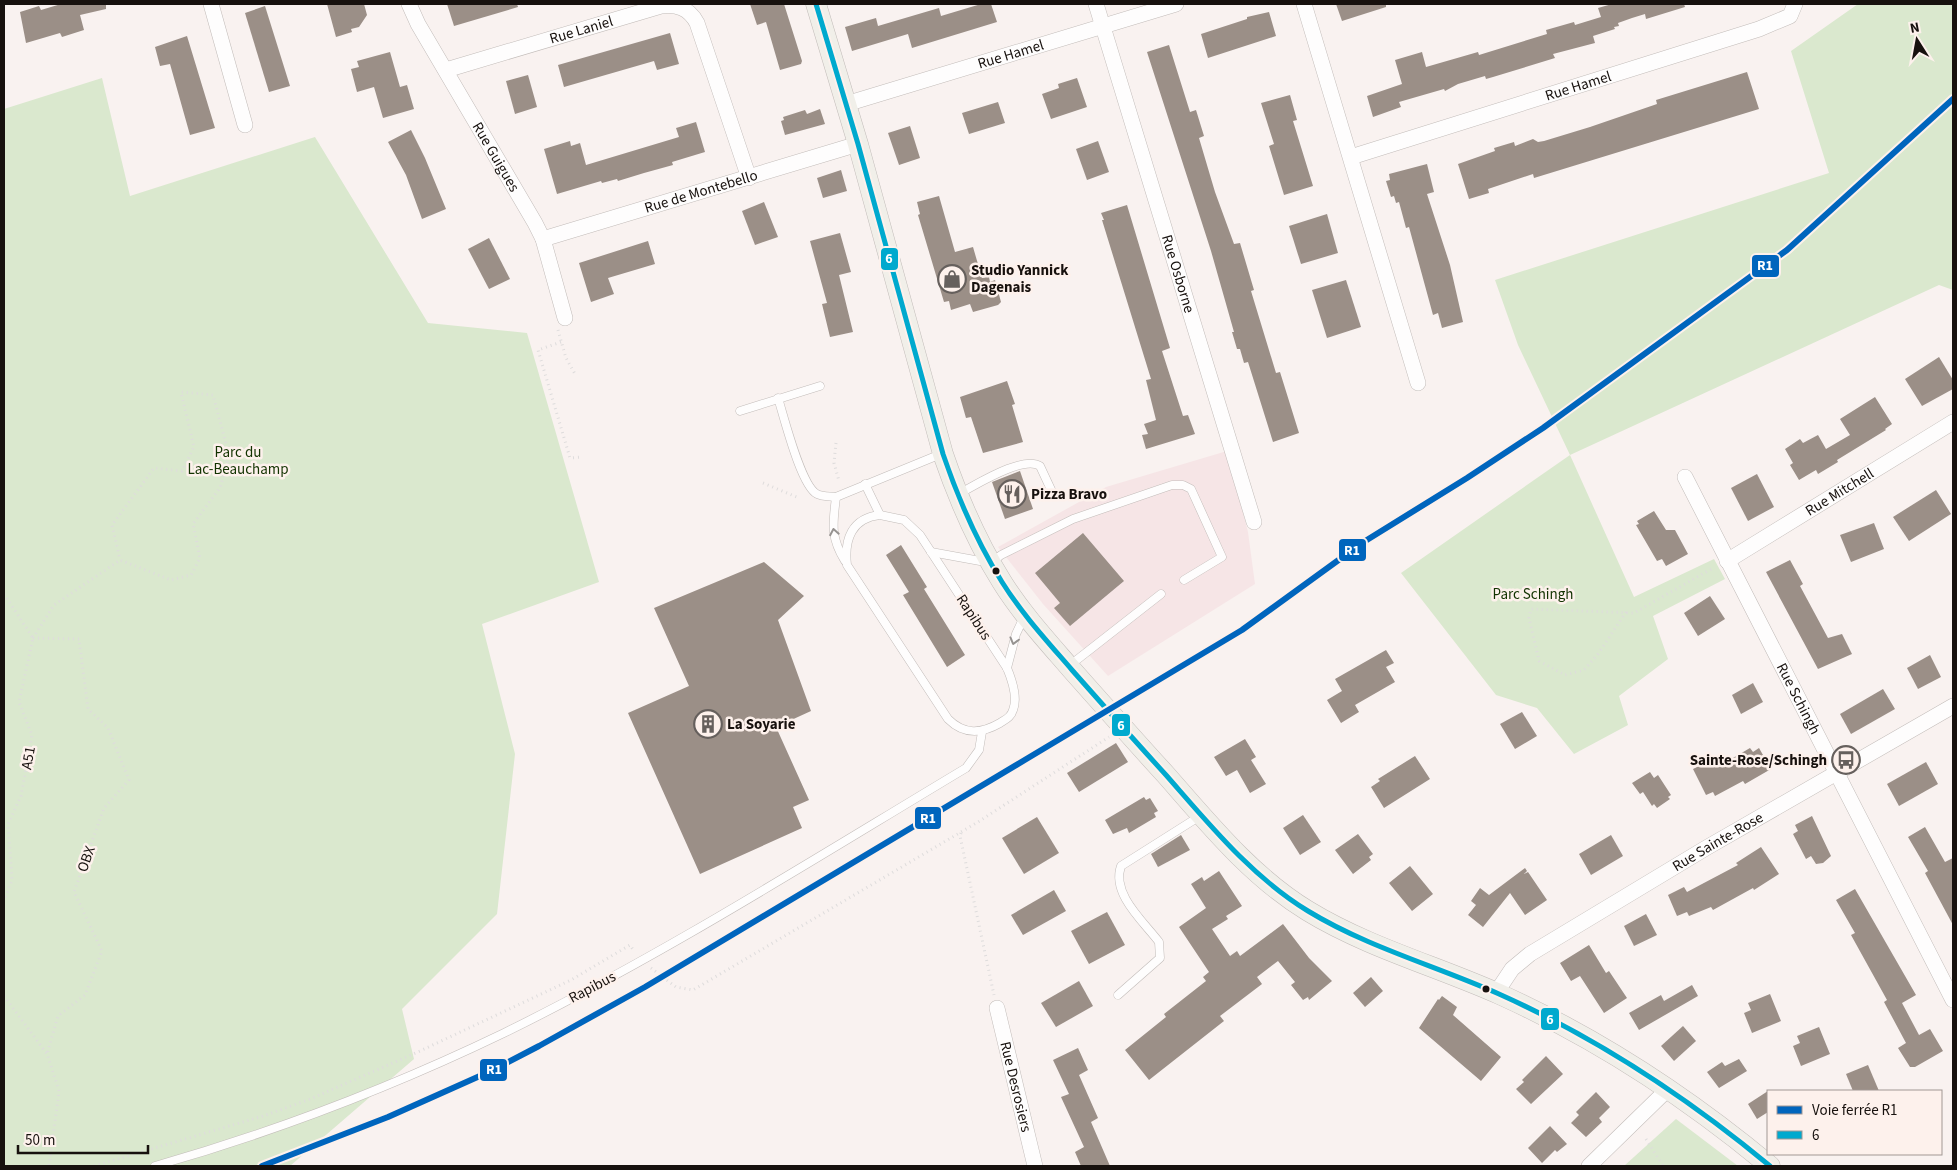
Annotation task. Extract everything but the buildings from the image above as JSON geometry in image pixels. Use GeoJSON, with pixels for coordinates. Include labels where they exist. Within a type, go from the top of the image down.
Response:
{"type":"FeatureCollection","features":[{"type":"Feature","properties":{"kind":"main road"},"geometry":{"type":"LineString","coordinates":[[816,4],[858,144],[943,454],[958,494],[991,563],[1025,615],[1202,815],[1269,883],[1309,911],[1332,924],[1496,993],[1554,1021],[1668,1089],[1736,1138],[1770,1166]]}},
{"type":"Feature","properties":{"kind":"street"},"geometry":{"type":"LineString","coordinates":[[211,4],[245,125]]}},
{"type":"Feature","properties":{"kind":"street","name":"Rue Guigues"},"geometry":{"type":"LineString","coordinates":[[409,4],[543,240],[565,318]]}},
{"type":"Feature","properties":{"kind":"street","name":"Rue Osborne"},"geometry":{"type":"LineString","coordinates":[[1096,4],[1254,522]]}},
{"type":"Feature","properties":{"kind":"street","name":"Rue Hamel"},"geometry":{"type":"LineString","coordinates":[[846,104],[1176,4]]}},
{"type":"Feature","properties":{"kind":"street"},"geometry":{"type":"LineString","coordinates":[[1304,4],[1418,383]]}},
{"type":"Feature","properties":{"kind":"street","name":"Rue Hamel"},"geometry":{"type":"LineString","coordinates":[[1351,157],[1760,29],[1790,16],[1795,4]]}},
{"type":"Feature","properties":{"kind":"street","name":"Rue Laniel"},"geometry":{"type":"LineString","coordinates":[[446,70],[661,6],[679,6],[694,16],[698,23],[749,178]]}},
{"type":"Feature","properties":{"kind":"street","name":"Rue de Montebello"},"geometry":{"type":"LineString","coordinates":[[543,240],[858,144]]}},
{"type":"Feature","properties":{"kind":"street","name":"Rue Mitchell"},"geometry":{"type":"LineString","coordinates":[[1727,561],[1953,422]]}},
{"type":"Feature","properties":{"kind":"street","name":"Rue Schingh"},"geometry":{"type":"LineString","coordinates":[[1685,477],[1953,1000]]}},
{"type":"Feature","properties":{"kind":"street","name":"Rue Sainte-Rose"},"geometry":{"type":"LineString","coordinates":[[1496,993],[1512,968],[1530,954],[1953,706]]}},
{"type":"Feature","properties":{"kind":"street","name":"Rue Desrosiers"},"geometry":{"type":"LineString","coordinates":[[997,1008],[1035,1166]]}},
{"type":"Feature","properties":{"kind":"street"},"geometry":{"type":"LineString","coordinates":[[1589,1166],[1668,1089]]}},
{"type":"Feature","properties":{"kind":"lane"},"geometry":{"type":"LineString","coordinates":[[740,411],[820,386]]}},
{"type":"Feature","properties":{"kind":"lane"},"geometry":{"type":"LineString","coordinates":[[778,398],[804,480],[816,493],[836,496],[943,454]]}},
{"type":"Feature","properties":{"kind":"lane"},"geometry":{"type":"LineString","coordinates":[[958,494],[994,475],[1022,465],[1037,464],[1040,466],[1054,496]]}},
{"type":"Feature","properties":{"kind":"lane"},"geometry":{"type":"LineString","coordinates":[[847,565],[846,553],[850,532],[860,521],[870,516],[880,515],[865,484]]}},
{"type":"Feature","properties":{"kind":"lane"},"geometry":{"type":"LineString","coordinates":[[931,552],[991,563],[1073,519],[1172,485],[1183,485],[1191,489],[1222,557],[1184,580]]}},
{"type":"Feature","properties":{"kind":"lane"},"geometry":{"type":"LineString","coordinates":[[836,496],[832,527],[838,549],[847,565],[948,719],[956,726],[970,731],[982,732]]}},
{"type":"Feature","properties":{"kind":"lane","name":"Rapibus"},"geometry":{"type":"LineString","coordinates":[[155,1166],[212,1150],[329,1108],[502,1033],[631,966],[966,768],[979,750],[982,732],[1010,717],[1014,708],[1013,683],[1008,668],[920,535],[904,520],[880,515]]}},
{"type":"Feature","properties":{"kind":"lane"},"geometry":{"type":"LineString","coordinates":[[1069,666],[1162,594]]}},
{"type":"Feature","properties":{"kind":"lane"},"geometry":{"type":"LineString","coordinates":[[1008,668],[1016,634],[1025,615]]}},
{"type":"Feature","properties":{"kind":"lane"},"geometry":{"type":"LineString","coordinates":[[1118,995],[1160,958],[1161,952],[1159,942],[1120,891],[1119,872],[1121,866],[1202,815]]}},
{"type":"Feature","properties":{"kind":"path"},"geometry":{"type":"LineString","coordinates":[[561,342],[538,350],[570,458],[582,457]]}},
{"type":"Feature","properties":{"kind":"path"},"geometry":{"type":"LineString","coordinates":[[181,392],[214,395],[229,455],[220,488],[193,524],[200,558],[191,575],[171,580],[120,560],[112,525],[154,468],[182,472],[194,446],[181,392]]}},
{"type":"Feature","properties":{"kind":"path"},"geometry":{"type":"LineString","coordinates":[[836,443],[834,463],[839,481]]}},
{"type":"Feature","properties":{"kind":"path"},"geometry":{"type":"LineString","coordinates":[[763,483],[799,498]]}},
{"type":"Feature","properties":{"kind":"path"},"geometry":{"type":"LineString","coordinates":[[4,594],[33,638],[54,605],[120,560]]}},
{"type":"Feature","properties":{"kind":"path"},"geometry":{"type":"LineString","coordinates":[[1626,612],[1598,654],[1584,670],[1565,675],[1539,661],[1529,618],[1531,609],[1634,612],[1727,561]]}},
{"type":"Feature","properties":{"kind":"path","name":"A51"},"geometry":{"type":"LineString","coordinates":[[4,901],[12,880],[8,824],[21,796],[32,735],[19,702],[33,638]]}},
{"type":"Feature","properties":{"kind":"path","name":"OBX"},"geometry":{"type":"LineString","coordinates":[[33,638],[79,639],[88,709],[108,728],[129,780],[104,808],[74,892],[102,951],[84,995],[58,1016],[47,1054]]}},
{"type":"Feature","properties":{"kind":"path"},"geometry":{"type":"LineString","coordinates":[[962,832],[960,836],[997,1008]]}},
{"type":"Feature","properties":{"kind":"path"},"geometry":{"type":"LineString","coordinates":[[4,996],[47,1054],[59,1092],[49,1166]]}},
{"type":"Feature","properties":{"kind":"path"},"geometry":{"type":"LineString","coordinates":[[1646,1139],[1663,1166]]}},
{"type":"Feature","properties":{"kind":"shaded area"},"geometry":{"type":"Polygon","coordinates":[[[1227,451],[1248,532],[1255,584],[1108,676],[1043,604],[998,547],[1106,487],[1227,451]]]}},
{"type":"Feature","properties":{"kind":"green space"},"geometry":{"type":"Polygon","coordinates":[[[1858,4],[1953,4],[1953,290],[1939,285],[1570,455],[1518,345],[1495,280],[1829,173],[1791,51],[1858,4]]]}},
{"type":"Feature","properties":{"kind":"green space","name":"Parc du Lac-Beauchamp"},"geometry":{"type":"Polygon","coordinates":[[[102,78],[130,196],[315,137],[428,323],[527,333],[599,582],[482,624],[515,754],[497,914],[402,1009],[414,1059],[290,1166],[4,1166],[4,109],[102,78]]]}},
{"type":"Feature","properties":{"kind":"green space","name":"Parc Schingh"},"geometry":{"type":"Polygon","coordinates":[[[1570,455],[1634,597],[1714,559],[1725,579],[1653,616],[1668,659],[1619,696],[1628,725],[1574,754],[1537,708],[1496,695],[1401,573],[1570,455]]]}},
{"type":"Feature","properties":{"kind":"green space"},"geometry":{"type":"Polygon","coordinates":[[[1676,1119],[1738,1166],[1624,1166],[1676,1119]]]}},
{"type":"Feature","properties":{"kind":"rail line","name":"R1"},"geometry":{"type":"LineString","coordinates":[[262,1166],[388,1117],[491,1071],[539,1046],[645,987],[1242,630],[1362,543],[1543,428],[1787,250],[1953,99]]}},
{"type":"Feature","properties":{"kind":"transit line","name":"6"},"geometry":{"type":"LineString","coordinates":[[816,4],[858,144],[943,454],[976,536],[1010,594],[1035,627],[1215,831],[1250,866],[1288,897],[1308,911],[1354,935],[1499,994],[1571,1030],[1674,1093],[1770,1166]]}},
{"type":"Feature","properties":{"kind":"place","name":"Studio Yannick Dagenais"},"geometry":{"type":"Point","coordinates":[952,279]}},
{"type":"Feature","properties":{"kind":"place","name":"Pizza Bravo"},"geometry":{"type":"Point","coordinates":[1012,494]}},
{"type":"Feature","properties":{"kind":"place","name":"La Soyarie"},"geometry":{"type":"Point","coordinates":[708,724]}},
{"type":"Feature","properties":{"kind":"place","name":"Sainte-Rose/Schingh"},"geometry":{"type":"Point","coordinates":[1846,760]}}]}
